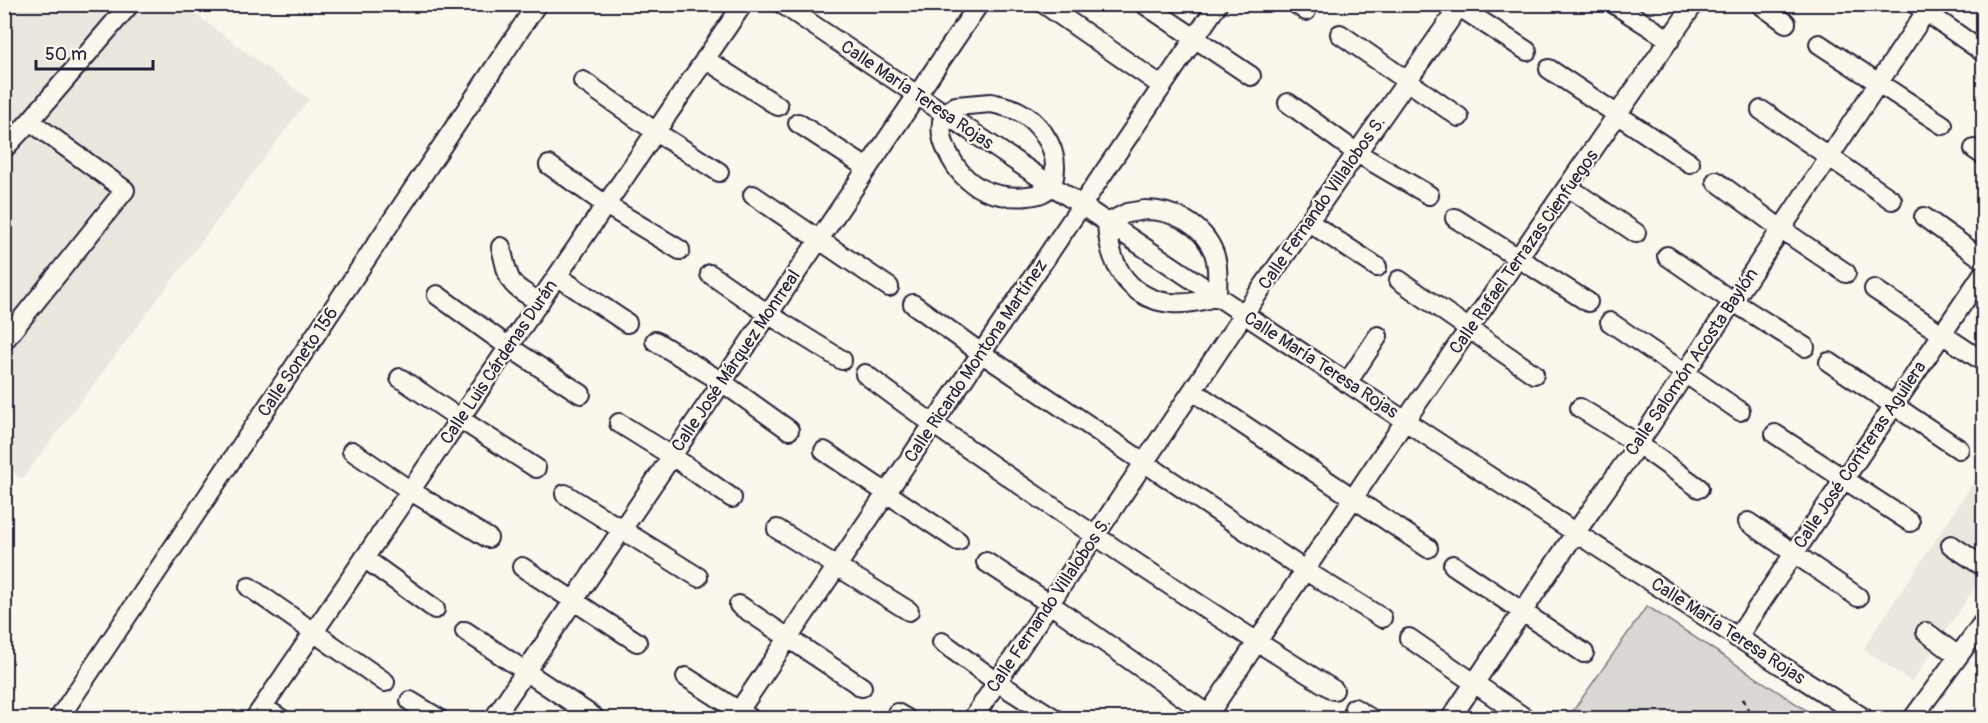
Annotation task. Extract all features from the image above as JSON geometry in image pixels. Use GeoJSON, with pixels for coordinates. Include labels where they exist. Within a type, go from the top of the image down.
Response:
{"type":"FeatureCollection","features":[{"type":"Feature","properties":{"kind":"street"},"geometry":{"type":"LineString","coordinates":[[4,149],[130,4]]}},
{"type":"Feature","properties":{"kind":"street","name":"Calle Soneto 156"},"geometry":{"type":"LineString","coordinates":[[59,718],[537,4]]}},
{"type":"Feature","properties":{"kind":"street","name":"Calle Luis Cárdenas Durán"},"geometry":{"type":"LineString","coordinates":[[259,713],[742,4]]}},
{"type":"Feature","properties":{"kind":"street","name":"Calle María Teresa Rojas"},"geometry":{"type":"LineString","coordinates":[[782,4],[1243,315],[1737,638],[1864,718]]}},
{"type":"Feature","properties":{"kind":"street","name":"Calle José Márquez Monrreal"},"geometry":{"type":"LineString","coordinates":[[494,718],[979,4]]}},
{"type":"Feature","properties":{"kind":"street"},"geometry":{"type":"LineString","coordinates":[[1044,4],[1162,86]]}},
{"type":"Feature","properties":{"kind":"street"},"geometry":{"type":"LineString","coordinates":[[1144,4],[1251,76]]}},
{"type":"Feature","properties":{"kind":"street","name":"Calle Ricardo Montona Martínez"},"geometry":{"type":"LineString","coordinates":[[741,716],[836,567],[1218,4]]}},
{"type":"Feature","properties":{"kind":"street"},"geometry":{"type":"LineString","coordinates":[[1614,4],[1670,40]]}},
{"type":"Feature","properties":{"kind":"street","name":"Calle Rafael Terrazas Cienfuegos"},"geometry":{"type":"LineString","coordinates":[[1209,717],[1405,421],[1694,4]]}},
{"type":"Feature","properties":{"kind":"street"},"geometry":{"type":"LineString","coordinates":[[1760,4],[1786,23]]}},
{"type":"Feature","properties":{"kind":"street"},"geometry":{"type":"LineString","coordinates":[[1458,6],[1527,51]]}},
{"type":"Feature","properties":{"kind":"street","name":"Calle Fernando Villalobos S."},"geometry":{"type":"LineString","coordinates":[[973,718],[1243,315],[1458,6]]}},
{"type":"Feature","properties":{"kind":"street"},"geometry":{"type":"LineString","coordinates":[[1924,7],[1983,53]]}},
{"type":"Feature","properties":{"kind":"street","name":"Calle Salomón Acosta Baylón"},"geometry":{"type":"LineString","coordinates":[[1451,718],[1879,84],[1924,7]]}},
{"type":"Feature","properties":{"kind":"street"},"geometry":{"type":"LineString","coordinates":[[1340,34],[1459,117]]}},
{"type":"Feature","properties":{"kind":"street"},"geometry":{"type":"LineString","coordinates":[[1819,44],[1943,125]]}},
{"type":"Feature","properties":{"kind":"street"},"geometry":{"type":"LineString","coordinates":[[705,59],[778,106]]}},
{"type":"Feature","properties":{"kind":"street"},"geometry":{"type":"LineString","coordinates":[[1549,69],[1690,163]]}},
{"type":"Feature","properties":{"kind":"street"},"geometry":{"type":"LineString","coordinates":[[583,81],[656,132],[720,172]]}},
{"type":"Feature","properties":{"kind":"street"},"geometry":{"type":"LineString","coordinates":[[991,103],[1018,111],[1031,120],[1051,145],[1055,164],[1051,186],[1043,193],[1020,197],[999,196],[979,188],[958,170],[945,147],[940,129],[944,114],[956,106],[991,103]]}},
{"type":"Feature","properties":{"kind":"street"},"geometry":{"type":"LineString","coordinates":[[1288,103],[1357,153],[1429,195]]}},
{"type":"Feature","properties":{"kind":"street"},"geometry":{"type":"LineString","coordinates":[[1761,110],[1892,200]]}},
{"type":"Feature","properties":{"kind":"street"},"geometry":{"type":"LineString","coordinates":[[4,341],[125,190],[30,121]]}},
{"type":"Feature","properties":{"kind":"street"},"geometry":{"type":"LineString","coordinates":[[798,123],[867,168]]}},
{"type":"Feature","properties":{"kind":"street"},"geometry":{"type":"LineString","coordinates":[[549,165],[606,205],[680,250]]}},
{"type":"Feature","properties":{"kind":"street"},"geometry":{"type":"LineString","coordinates":[[1716,181],[1846,273]]}},
{"type":"Feature","properties":{"kind":"street"},"geometry":{"type":"LineString","coordinates":[[1568,187],[1636,233]]}},
{"type":"Feature","properties":{"kind":"street"},"geometry":{"type":"LineString","coordinates":[[753,195],[889,287]]}},
{"type":"Feature","properties":{"kind":"street"},"geometry":{"type":"LineString","coordinates":[[1145,210],[1160,210],[1184,219],[1207,239],[1214,254],[1216,296],[1196,302],[1173,304],[1160,302],[1137,290],[1119,271],[1114,261],[1107,223],[1127,213],[1145,210]]}},
{"type":"Feature","properties":{"kind":"street"},"geometry":{"type":"LineString","coordinates":[[1924,217],[1983,260]]}},
{"type":"Feature","properties":{"kind":"street"},"geometry":{"type":"LineString","coordinates":[[1455,218],[1588,302]]}},
{"type":"Feature","properties":{"kind":"street"},"geometry":{"type":"LineString","coordinates":[[1309,222],[1377,267]]}},
{"type":"Feature","properties":{"kind":"street"},"geometry":{"type":"LineString","coordinates":[[501,246],[511,284],[540,302]]}},
{"type":"Feature","properties":{"kind":"street"},"geometry":{"type":"LineString","coordinates":[[1667,256],[1805,347]]}},
{"type":"Feature","properties":{"kind":"street","name":"Calle José Contreras Aguilera"},"geometry":{"type":"LineString","coordinates":[[1737,638],[1983,272]]}},
{"type":"Feature","properties":{"kind":"street"},"geometry":{"type":"LineString","coordinates":[[710,274],[768,314],[842,360]]}},
{"type":"Feature","properties":{"kind":"street"},"geometry":{"type":"LineString","coordinates":[[557,276],[627,323]]}},
{"type":"Feature","properties":{"kind":"street"},"geometry":{"type":"LineString","coordinates":[[1399,280],[1534,374]]}},
{"type":"Feature","properties":{"kind":"street"},"geometry":{"type":"LineString","coordinates":[[1874,289],[1983,362]]}},
{"type":"Feature","properties":{"kind":"street"},"geometry":{"type":"LineString","coordinates":[[437,295],[509,347],[581,394]]}},
{"type":"Feature","properties":{"kind":"street"},"geometry":{"type":"LineString","coordinates":[[913,304],[981,353],[1306,571],[1382,618]]}},
{"type":"Feature","properties":{"kind":"street"},"geometry":{"type":"LineString","coordinates":[[1610,322],[1740,411]]}},
{"type":"Feature","properties":{"kind":"street"},"geometry":{"type":"LineString","coordinates":[[1347,383],[1378,336]]}},
{"type":"Feature","properties":{"kind":"street"},"geometry":{"type":"LineString","coordinates":[[655,341],[722,382],[789,430]]}},
{"type":"Feature","properties":{"kind":"street"},"geometry":{"type":"LineString","coordinates":[[1829,362],[1959,450]]}},
{"type":"Feature","properties":{"kind":"street"},"geometry":{"type":"LineString","coordinates":[[865,374],[932,425],[1096,536],[1257,643],[1335,690]]}},
{"type":"Feature","properties":{"kind":"street"},"geometry":{"type":"LineString","coordinates":[[400,378],[536,468]]}},
{"type":"Feature","properties":{"kind":"street"},"geometry":{"type":"LineString","coordinates":[[1193,391],[1428,548]]}},
{"type":"Feature","properties":{"kind":"street"},"geometry":{"type":"LineString","coordinates":[[1580,408],[1638,444],[1700,488]]}},
{"type":"Feature","properties":{"kind":"street"},"geometry":{"type":"LineString","coordinates":[[619,423],[672,456],[732,498]]}},
{"type":"Feature","properties":{"kind":"street"},"geometry":{"type":"LineString","coordinates":[[1775,434],[1910,522]]}},
{"type":"Feature","properties":{"kind":"street"},"geometry":{"type":"LineString","coordinates":[[352,451],[411,491],[488,538]]}},
{"type":"Feature","properties":{"kind":"street"},"geometry":{"type":"LineString","coordinates":[[824,451],[958,541]]}},
{"type":"Feature","properties":{"kind":"street"},"geometry":{"type":"LineString","coordinates":[[565,494],[699,577]]}},
{"type":"Feature","properties":{"kind":"street"},"geometry":{"type":"LineString","coordinates":[[1748,522],[1858,597]]}},
{"type":"Feature","properties":{"kind":"street"},"geometry":{"type":"LineString","coordinates":[[777,529],[909,611]]}},
{"type":"Feature","properties":{"kind":"street"},"geometry":{"type":"LineString","coordinates":[[1951,545],[1983,567]]}},
{"type":"Feature","properties":{"kind":"street"},"geometry":{"type":"LineString","coordinates":[[364,558],[435,609]]}},
{"type":"Feature","properties":{"kind":"street"},"geometry":{"type":"LineString","coordinates":[[986,562],[1050,604],[1209,717]]}},
{"type":"Feature","properties":{"kind":"street"},"geometry":{"type":"LineString","coordinates":[[1453,565],[1584,653]]}},
{"type":"Feature","properties":{"kind":"street"},"geometry":{"type":"LineString","coordinates":[[522,567],[637,642]]}},
{"type":"Feature","properties":{"kind":"street"},"geometry":{"type":"LineString","coordinates":[[249,587],[385,682]]}},
{"type":"Feature","properties":{"kind":"street"},"geometry":{"type":"LineString","coordinates":[[739,605],[862,687]]}},
{"type":"Feature","properties":{"kind":"street"},"geometry":{"type":"LineString","coordinates":[[1913,718],[1958,656],[1978,641],[1983,621]]}},
{"type":"Feature","properties":{"kind":"street"},"geometry":{"type":"LineString","coordinates":[[465,631],[594,717]]}},
{"type":"Feature","properties":{"kind":"street"},"geometry":{"type":"LineString","coordinates":[[1926,632],[1958,656]]}},
{"type":"Feature","properties":{"kind":"street"},"geometry":{"type":"LineString","coordinates":[[1409,638],[1525,718]]}},
{"type":"Feature","properties":{"kind":"street"},"geometry":{"type":"LineString","coordinates":[[942,642],[997,682],[1054,718]]}},
{"type":"Feature","properties":{"kind":"street"},"geometry":{"type":"LineString","coordinates":[[686,677],[741,716]]}},
{"type":"Feature","properties":{"kind":"street"},"geometry":{"type":"LineString","coordinates":[[410,701],[438,718]]}},
{"type":"Feature","properties":{"kind":"street"},"geometry":{"type":"LineString","coordinates":[[1354,708],[1370,718]]}},
{"type":"Feature","properties":{"kind":"street"},"geometry":{"type":"LineString","coordinates":[[259,713],[280,718]]}},
{"type":"Feature","properties":{"kind":"path"},"geometry":{"type":"LineString","coordinates":[[1743,699],[1752,718]]}},
{"type":"Feature","properties":{"kind":"shaded area"},"geometry":{"type":"Polygon","coordinates":[[[12,5],[183,5],[309,99],[22,479],[4,466],[4,15],[12,5]]]}},
{"type":"Feature","properties":{"kind":"shaded area"},"geometry":{"type":"Polygon","coordinates":[[[1983,468],[1983,575],[1912,682],[1863,649],[1983,468]]]}},
{"type":"Feature","properties":{"kind":"shaded area"},"geometry":{"type":"Polygon","coordinates":[[[1647,606],[1818,718],[1568,718],[1647,606]]]}}]}
